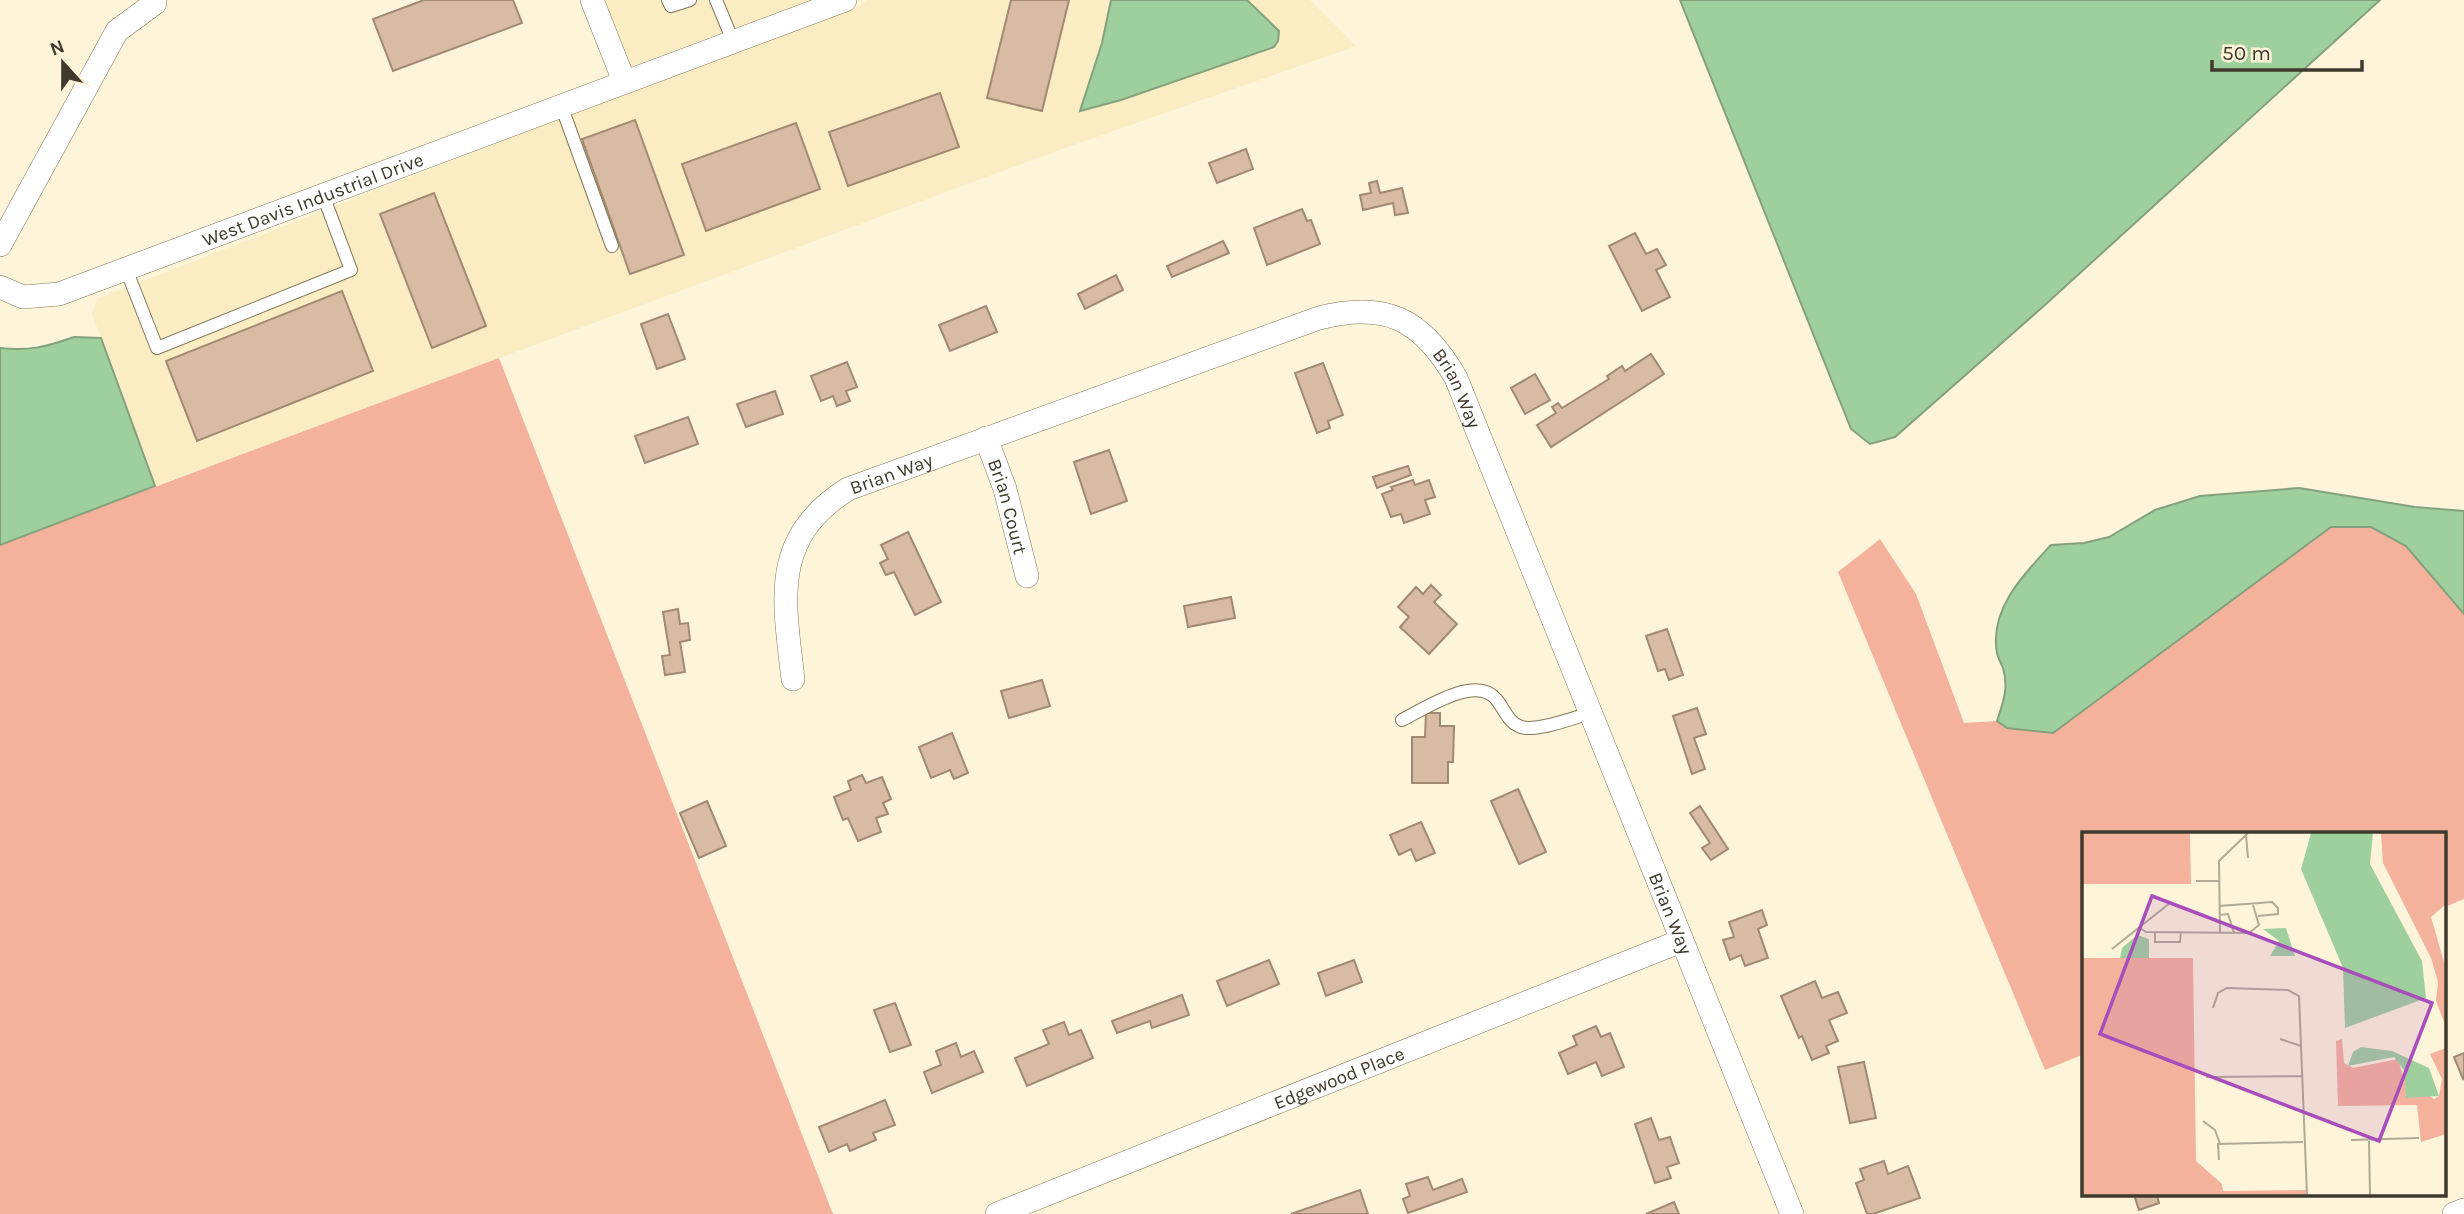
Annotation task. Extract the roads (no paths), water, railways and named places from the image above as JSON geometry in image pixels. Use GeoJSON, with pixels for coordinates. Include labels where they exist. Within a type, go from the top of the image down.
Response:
{"type":"FeatureCollection","features":[{"type":"Feature","properties":{"kind":"street"},"geometry":{"type":"LineString","coordinates":[[592,0],[624,81]]}},
{"type":"Feature","properties":{"kind":"street","name":"West Davis Industrial Drive"},"geometry":{"type":"LineString","coordinates":[[0,286],[23,297],[59,295],[845,0]]}},
{"type":"Feature","properties":{"kind":"street"},"geometry":{"type":"LineString","coordinates":[[0,245],[117,31],[155,3]]}},
{"type":"Feature","properties":{"kind":"street","name":"Brian Way"},"geometry":{"type":"LineString","coordinates":[[793,679],[785,613],[786,580],[792,554],[813,516],[829,501],[848,489],[1300,328],[1320,318],[1340,313],[1362,312],[1404,320],[1434,345],[1456,378],[1792,1214]]}},
{"type":"Feature","properties":{"kind":"street","name":"Brian Court"},"geometry":{"type":"LineString","coordinates":[[986,438],[1006,489],[1027,576]]}},
{"type":"Feature","properties":{"kind":"street","name":"Edgewood Place"},"geometry":{"type":"LineString","coordinates":[[997,1214],[1681,941]]}},
{"type":"Feature","properties":{"kind":"street"},"geometry":{"type":"LineString","coordinates":[[2454,1214],[2464,1210]]}},
{"type":"Feature","properties":{"kind":"lane"},"geometry":{"type":"LineString","coordinates":[[668,0],[671,6],[690,0]]}},
{"type":"Feature","properties":{"kind":"lane"},"geometry":{"type":"LineString","coordinates":[[716,0],[733,41]]}},
{"type":"Feature","properties":{"kind":"lane"},"geometry":{"type":"LineString","coordinates":[[561,105],[612,246]]}},
{"type":"Feature","properties":{"kind":"lane"},"geometry":{"type":"LineString","coordinates":[[126,269],[157,348],[351,270],[323,195]]}},
{"type":"Feature","properties":{"kind":"lane"},"geometry":{"type":"LineString","coordinates":[[1402,720],[1457,693],[1477,689],[1490,693],[1511,721],[1520,727],[1547,725],[1590,713]]}}]}
